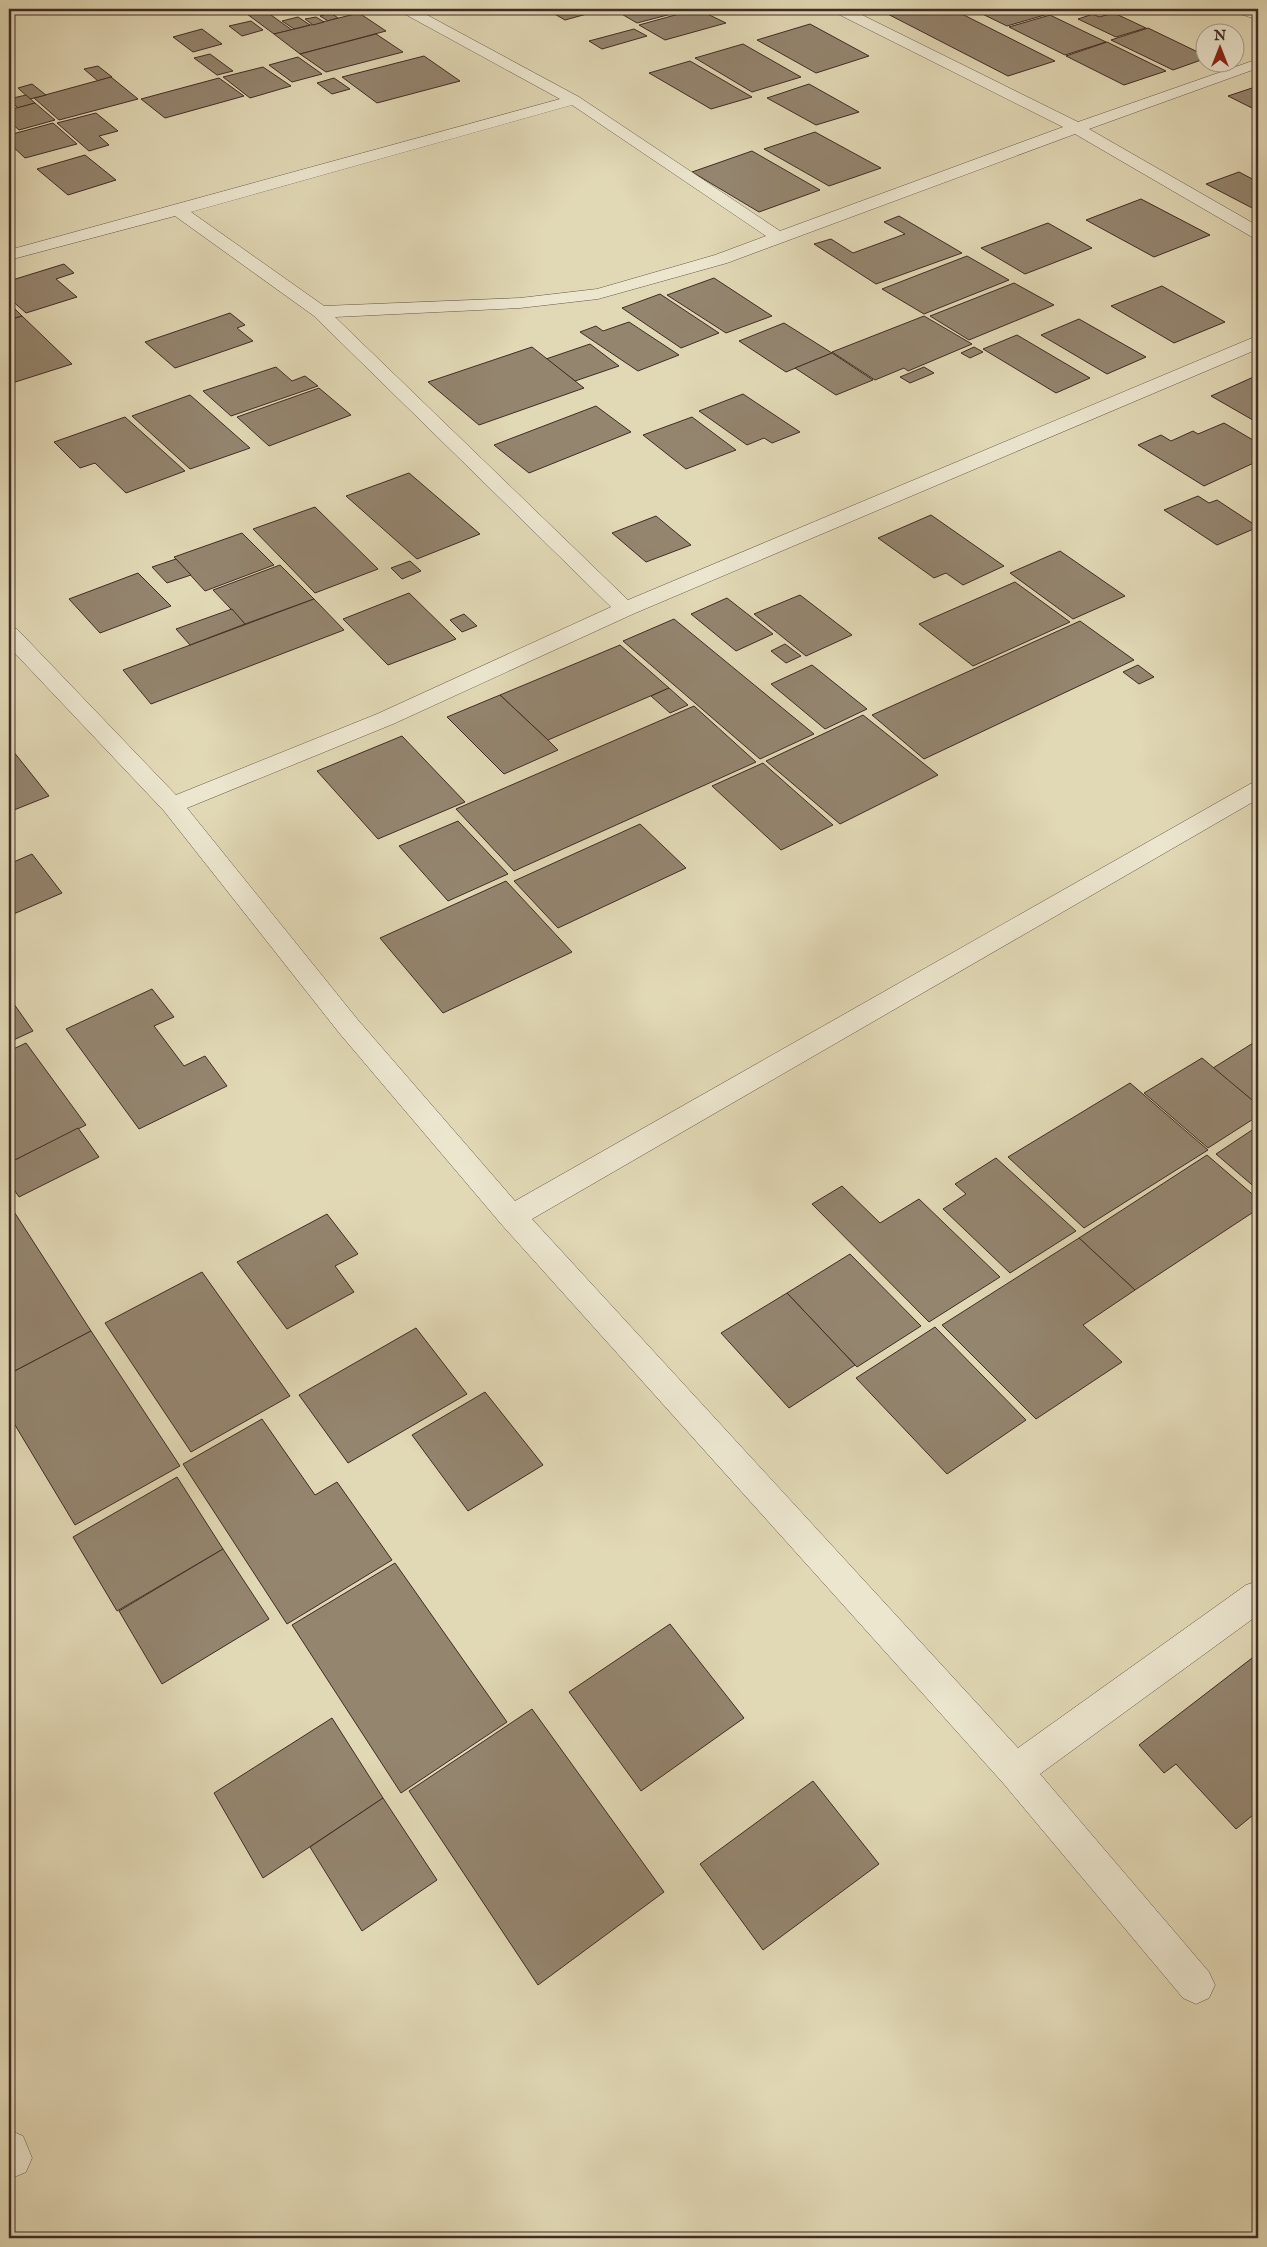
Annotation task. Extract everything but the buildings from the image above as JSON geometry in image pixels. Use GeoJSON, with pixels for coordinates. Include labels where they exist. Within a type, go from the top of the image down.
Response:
{"type":"FeatureCollection","features":[{"type":"Feature","properties":{"kind":"street"},"geometry":{"type":"LineString","coordinates":[[406,9],[574,100],[778,237]]}},
{"type":"Feature","properties":{"kind":"street"},"geometry":{"type":"LineString","coordinates":[[839,9],[1076,128],[1258,232]]}},
{"type":"Feature","properties":{"kind":"street"},"geometry":{"type":"LineString","coordinates":[[1240,9],[1258,16]]}},
{"type":"Feature","properties":{"kind":"street"},"geometry":{"type":"LineString","coordinates":[[320,312],[520,303],[598,294],[721,259],[1258,63]]}},
{"type":"Feature","properties":{"kind":"street"},"geometry":{"type":"LineString","coordinates":[[9,255],[574,100]]}},
{"type":"Feature","properties":{"kind":"street"},"geometry":{"type":"LineString","coordinates":[[178,210],[320,312],[625,609]]}},
{"type":"Feature","properties":{"kind":"street"},"geometry":{"type":"LineString","coordinates":[[172,804],[385,719],[625,609],[1258,342]]}},
{"type":"Feature","properties":{"kind":"street"},"geometry":{"type":"LineString","coordinates":[[9,634],[172,804],[348,1027],[512,1217],[1015,1771],[1196,1985]]}},
{"type":"Feature","properties":{"kind":"street"},"geometry":{"type":"LineString","coordinates":[[512,1217],[1258,789]]}},
{"type":"Feature","properties":{"kind":"street"},"geometry":{"type":"LineString","coordinates":[[1015,1771],[1258,1596]]}}]}
